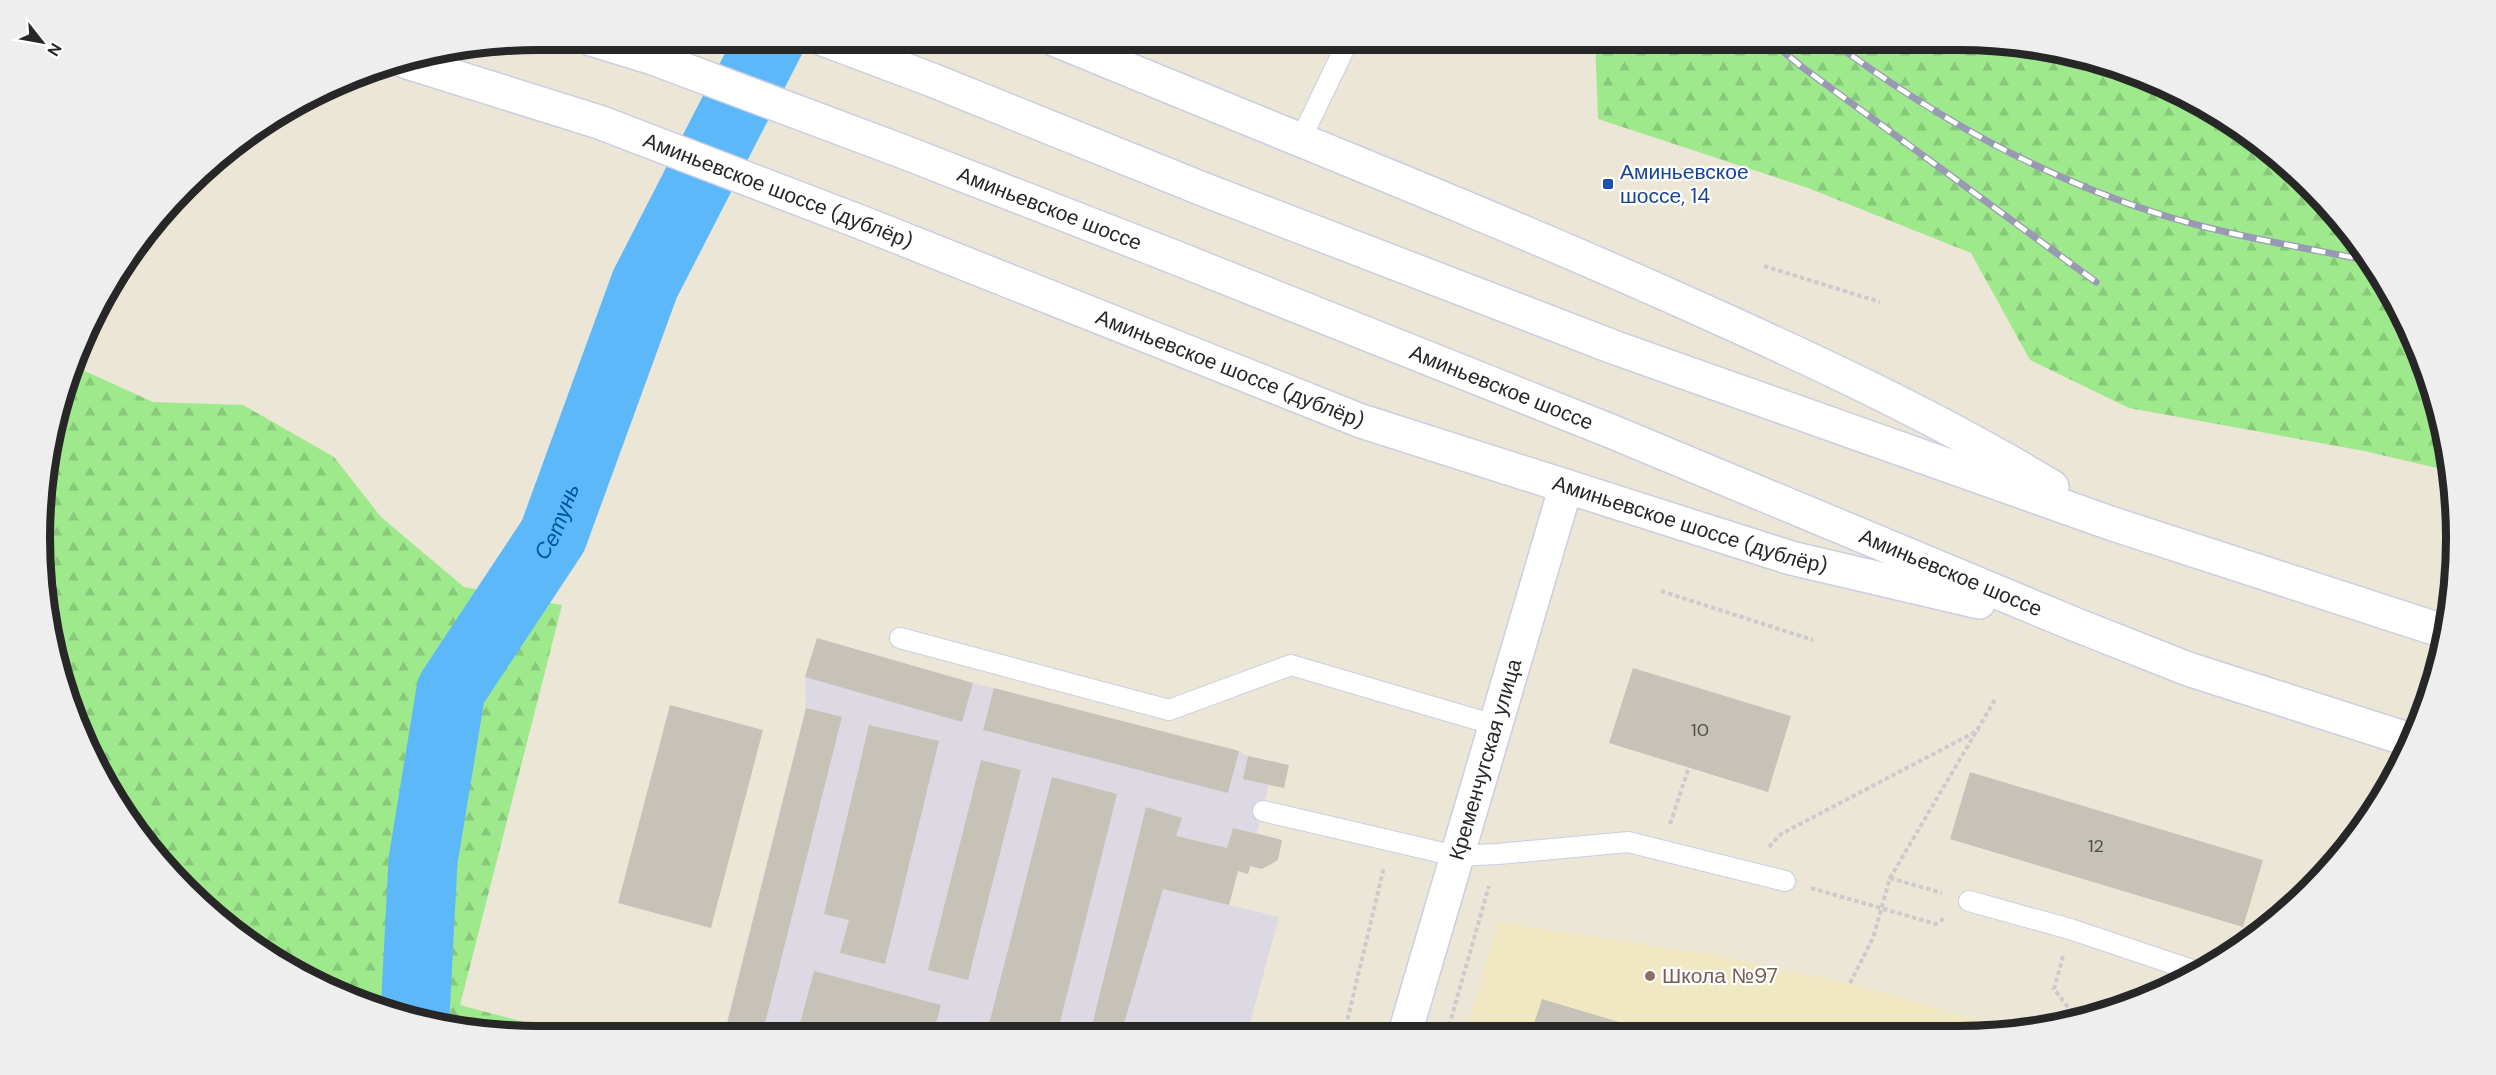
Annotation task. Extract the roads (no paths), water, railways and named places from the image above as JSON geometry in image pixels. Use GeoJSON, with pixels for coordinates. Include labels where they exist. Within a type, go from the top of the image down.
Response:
{"type":"FeatureCollection","features":[{"type":"Feature","properties":{"kind":"main road","name":"Аминьевское шоссе"},"geometry":{"type":"LineString","coordinates":[[627,50],[904,152],[1613,432],[2074,624],[2188,669],[2403,738]]}},
{"type":"Feature","properties":{"kind":"main road"},"geometry":{"type":"LineString","coordinates":[[852,50],[1205,190],[1616,348],[2113,524],[2438,629]]}},
{"type":"Feature","properties":{"kind":"main road"},"geometry":{"type":"LineString","coordinates":[[1081,50],[1571,251],[1789,349],[2002,457],[2113,524]]}},
{"type":"Feature","properties":{"kind":"main road","name":"Аминьевское шоссе (дублёр)"},"geometry":{"type":"LineString","coordinates":[[421,64],[599,122],[868,225],[1361,421],[1791,558],[2074,624]]}},
{"type":"Feature","properties":{"kind":"main road","name":"Кременчугская улица"},"geometry":{"type":"LineString","coordinates":[[1407,1026],[1566,486]]}},
{"type":"Feature","properties":{"kind":"lane"},"geometry":{"type":"LineString","coordinates":[[1300,141],[1344,50]]}},
{"type":"Feature","properties":{"kind":"lane"},"geometry":{"type":"LineString","coordinates":[[900,638],[1169,710],[1291,665],[1495,725]]}},
{"type":"Feature","properties":{"kind":"lane"},"geometry":{"type":"LineString","coordinates":[[1263,811],[1456,855],[1498,854],[1628,842],[1785,881]]}},
{"type":"Feature","properties":{"kind":"lane"},"geometry":{"type":"LineString","coordinates":[[1969,901],[2070,929],[2187,968]]}},
{"type":"Feature","properties":{"kind":"waterway","name":"Сетунь"},"geometry":{"type":"LineString","coordinates":[[415,1010],[423,861],[451,690],[553,536],[645,284],[765,50]]}},
{"type":"Feature","properties":{"kind":"railway"},"geometry":{"type":"LineString","coordinates":[[1781,50],[2096,282]]}},
{"type":"Feature","properties":{"kind":"railway"},"geometry":{"type":"LineString","coordinates":[[1844,50],[1907,94],[1947,118],[1988,141],[2073,182],[2162,215],[2214,229],[2359,259]]}},
{"type":"Feature","properties":{"kind":"place","name":"Аминьевское шоссе, 14"},"geometry":{"type":"Point","coordinates":[1608,184]}},
{"type":"Feature","properties":{"kind":"place","name":"Школа №97"},"geometry":{"type":"Point","coordinates":[1650,976]}}]}
